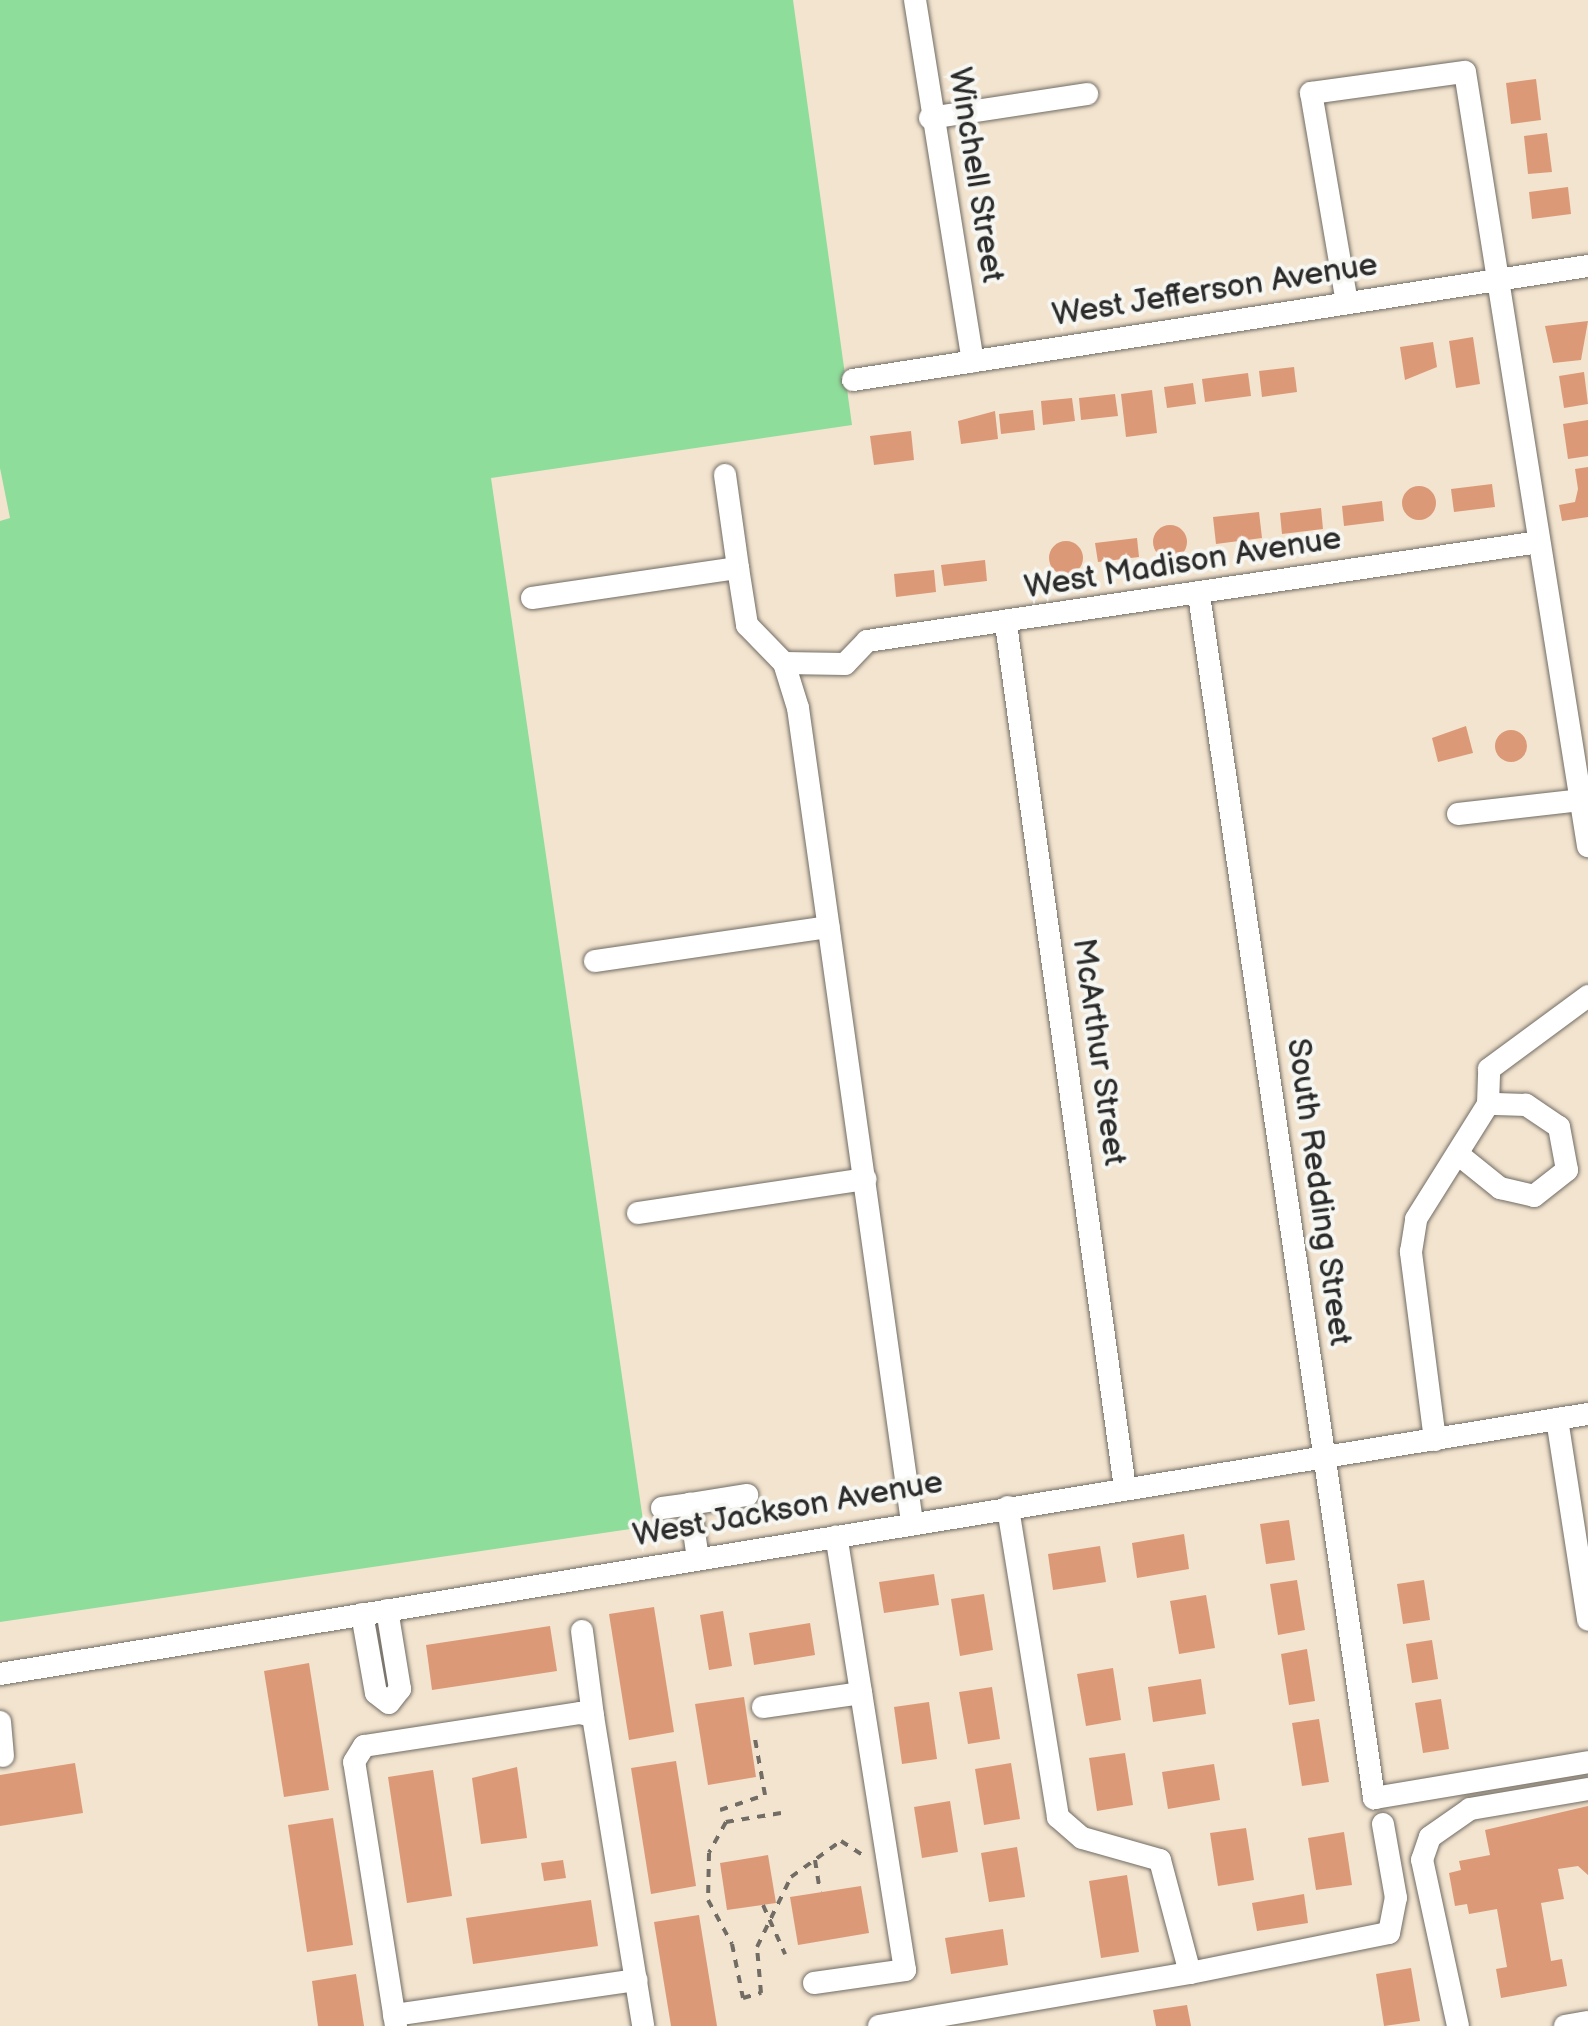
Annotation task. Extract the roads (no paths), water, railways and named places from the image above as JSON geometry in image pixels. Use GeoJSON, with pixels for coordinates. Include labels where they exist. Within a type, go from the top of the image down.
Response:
{"type":"FeatureCollection","features":[{"type":"Feature","properties":{"kind":"street","name":"Winchell Street"},"geometry":{"type":"LineString","coordinates":[[914,0],[930,118],[973,361]]}},
{"type":"Feature","properties":{"kind":"street"},"geometry":{"type":"LineString","coordinates":[[1347,304],[1311,93],[1466,72],[1588,846]]}},
{"type":"Feature","properties":{"kind":"street"},"geometry":{"type":"LineString","coordinates":[[930,118],[1088,94]]}},
{"type":"Feature","properties":{"kind":"street","name":"West Jefferson Avenue"},"geometry":{"type":"LineString","coordinates":[[853,380],[1588,266]]}},
{"type":"Feature","properties":{"kind":"street"},"geometry":{"type":"LineString","coordinates":[[724,474],[747,625],[784,663],[830,927],[912,1522]]}},
{"type":"Feature","properties":{"kind":"street","name":"West Madison Avenue"},"geometry":{"type":"LineString","coordinates":[[784,663],[846,664],[867,641],[1006,624],[1539,542]]}},
{"type":"Feature","properties":{"kind":"street"},"geometry":{"type":"LineString","coordinates":[[532,598],[738,568]]}},
{"type":"Feature","properties":{"kind":"street","name":"South Redding Street"},"geometry":{"type":"LineString","coordinates":[[1198,595],[1374,1798],[1588,1762]]}},
{"type":"Feature","properties":{"kind":"street","name":"McArthur Street"},"geometry":{"type":"LineString","coordinates":[[1006,624],[1125,1488]]}},
{"type":"Feature","properties":{"kind":"street"},"geometry":{"type":"LineString","coordinates":[[1458,814],[1580,800]]}},
{"type":"Feature","properties":{"kind":"street"},"geometry":{"type":"LineString","coordinates":[[596,961],[830,927]]}},
{"type":"Feature","properties":{"kind":"street"},"geometry":{"type":"LineString","coordinates":[[1436,1440],[1412,1252],[1416,1219],[1488,1104],[1490,1068],[1588,996]]}},
{"type":"Feature","properties":{"kind":"street"},"geometry":{"type":"LineString","coordinates":[[1459,1155],[1518,1194],[1534,1196],[1562,1179],[1569,1159],[1558,1127],[1526,1105],[1488,1104]]}},
{"type":"Feature","properties":{"kind":"street"},"geometry":{"type":"LineString","coordinates":[[638,1213],[865,1179]]}},
{"type":"Feature","properties":{"kind":"street","name":"West Jackson Avenue"},"geometry":{"type":"LineString","coordinates":[[0,1674],[1588,1414]]}},
{"type":"Feature","properties":{"kind":"street"},"geometry":{"type":"LineString","coordinates":[[1557,1419],[1588,1620]]}},
{"type":"Feature","properties":{"kind":"street"},"geometry":{"type":"LineString","coordinates":[[662,1508],[747,1495]]}},
{"type":"Feature","properties":{"kind":"street"},"geometry":{"type":"LineString","coordinates":[[690,1504],[698,1559]]}},
{"type":"Feature","properties":{"kind":"street"},"geometry":{"type":"LineString","coordinates":[[1008,1508],[1058,1817],[1082,1838],[1160,1860],[1190,1972]]}},
{"type":"Feature","properties":{"kind":"street"},"geometry":{"type":"LineString","coordinates":[[814,1983],[905,1970],[836,1536]]}},
{"type":"Feature","properties":{"kind":"street"},"geometry":{"type":"LineString","coordinates":[[387,1610],[400,1689],[389,1703]]}},
{"type":"Feature","properties":{"kind":"street"},"geometry":{"type":"LineString","coordinates":[[362,1614],[376,1693],[389,1703],[394,1740]]}},
{"type":"Feature","properties":{"kind":"street"},"geometry":{"type":"LineString","coordinates":[[582,1631],[643,2026]]}},
{"type":"Feature","properties":{"kind":"street"},"geometry":{"type":"LineString","coordinates":[[763,1707],[862,1693]]}},
{"type":"Feature","properties":{"kind":"street"},"geometry":{"type":"LineString","coordinates":[[593,1716],[364,1746],[354,1762],[395,2020],[636,1980]]}},
{"type":"Feature","properties":{"kind":"street"},"geometry":{"type":"LineString","coordinates":[[0,1722],[4,1756]]}},
{"type":"Feature","properties":{"kind":"street"},"geometry":{"type":"LineString","coordinates":[[1458,2026],[1422,1860],[1430,1837],[1470,1808],[1588,1789]]}},
{"type":"Feature","properties":{"kind":"street"},"geometry":{"type":"LineString","coordinates":[[880,2026],[1190,1972],[1389,1932],[1396,1898],[1383,1824]]}},
{"type":"Feature","properties":{"kind":"street"},"geometry":{"type":"LineString","coordinates":[[1566,2026],[1588,2022]]}}]}
